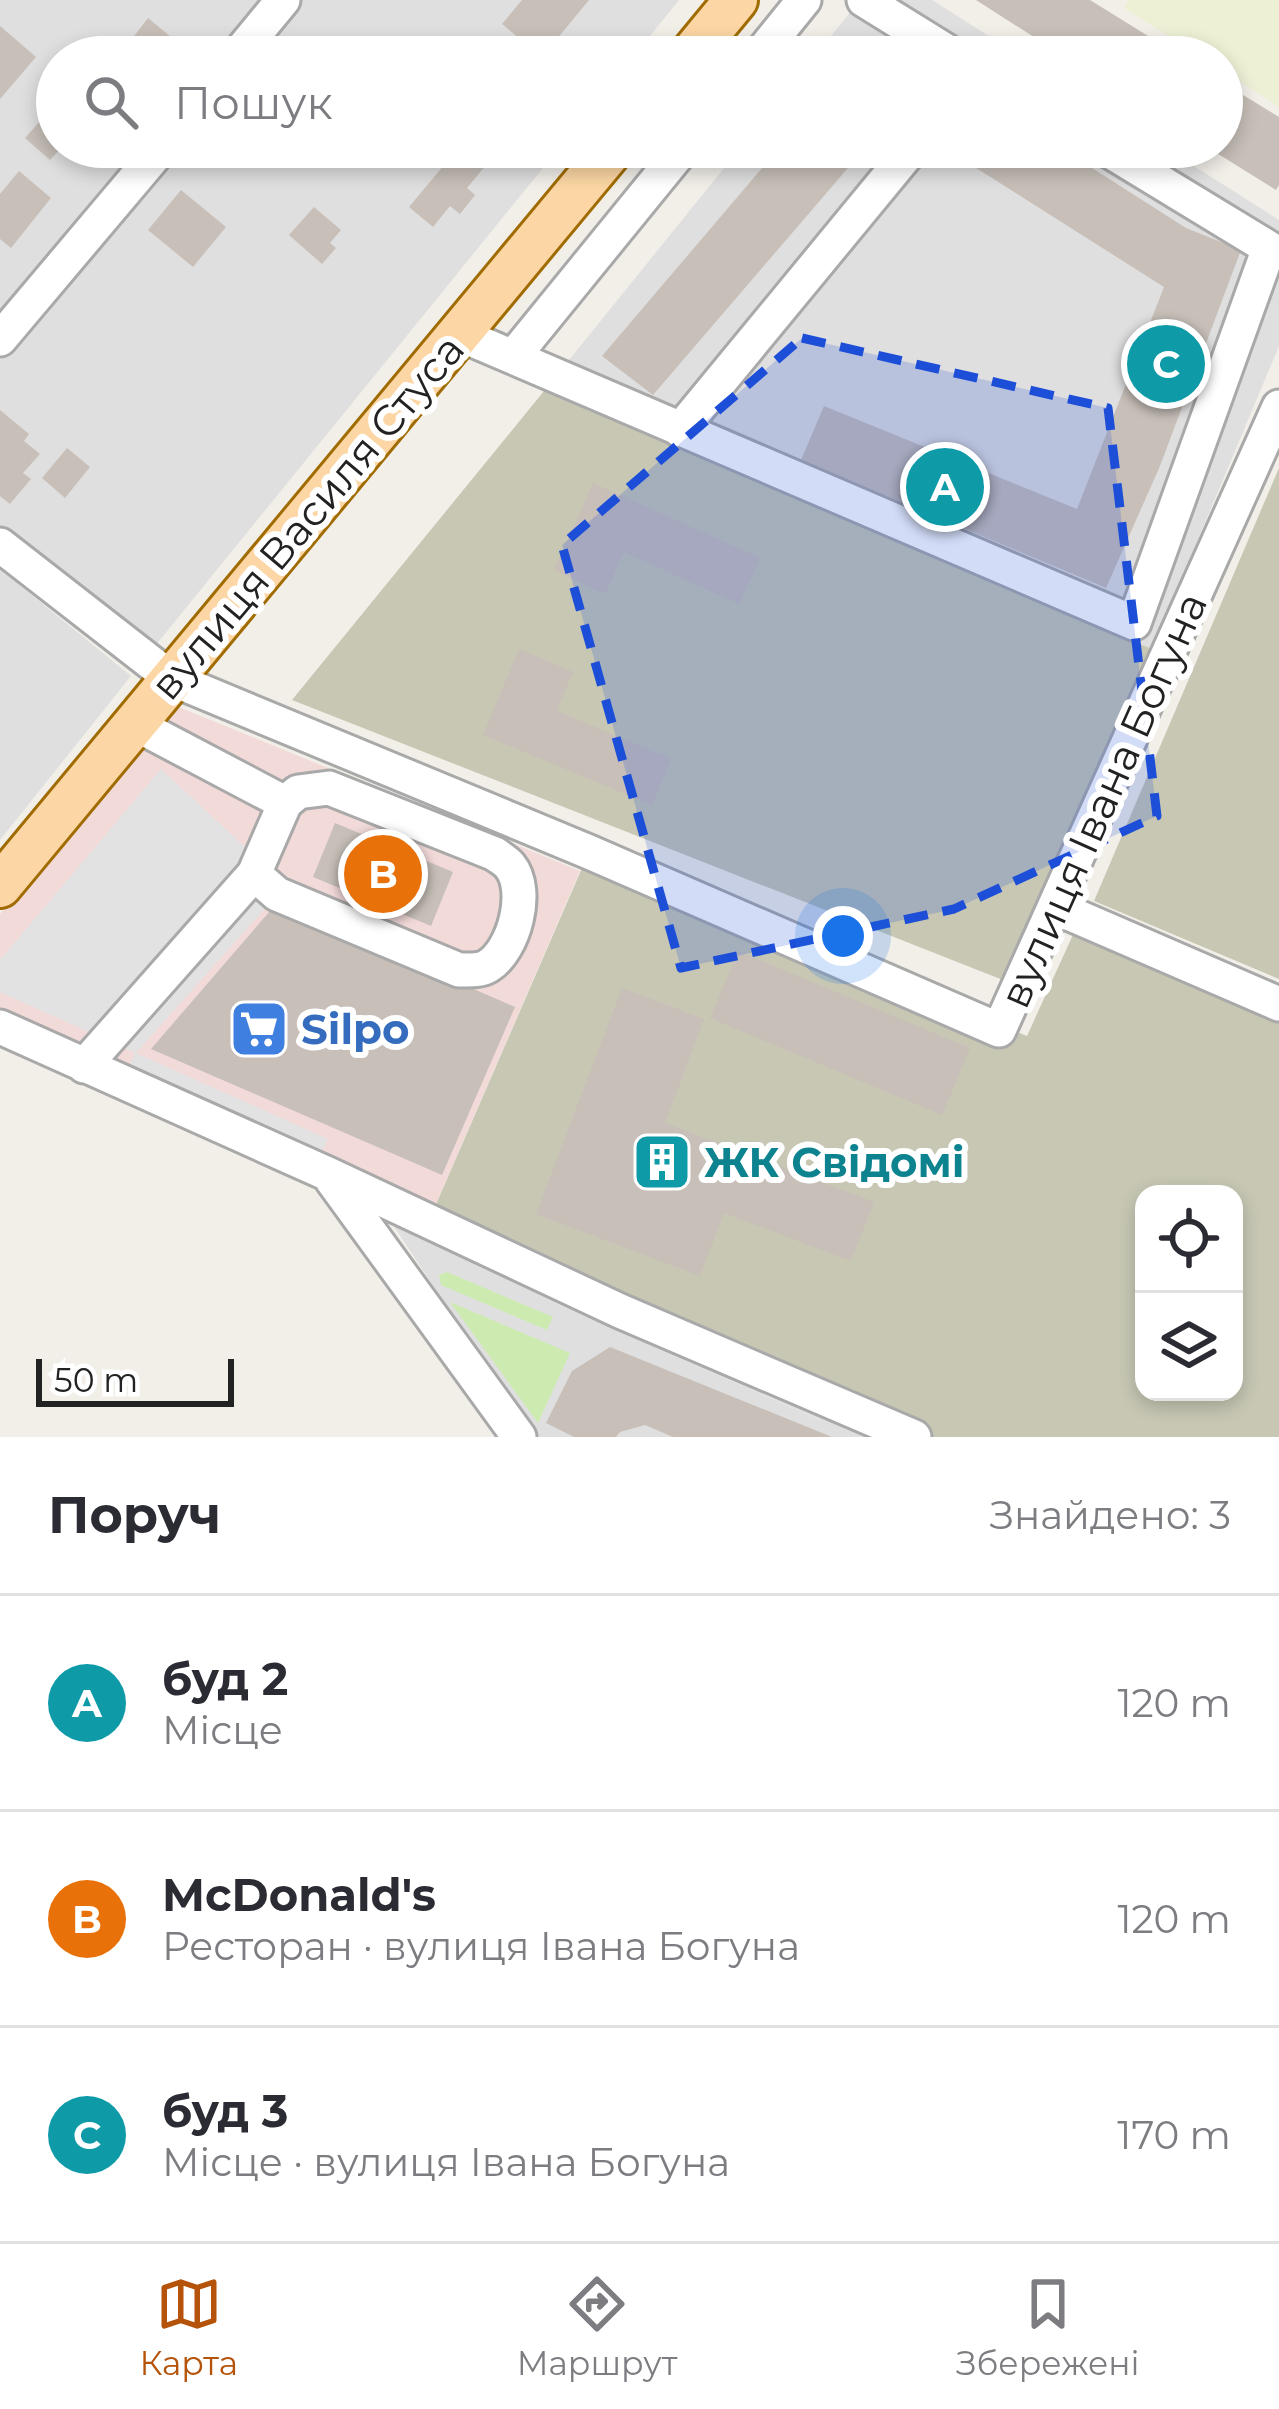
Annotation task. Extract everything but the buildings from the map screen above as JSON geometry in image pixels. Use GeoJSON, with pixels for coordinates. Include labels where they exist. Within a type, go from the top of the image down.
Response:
{"type":"FeatureCollection","features":[{"type":"Feature","properties":{"kind":"main road"},"geometry":{"type":"LineString","coordinates":[[706,36],[736,0]]}},
{"type":"Feature","properties":{"kind":"main road","name":"вулиця Василя Стуса"},"geometry":{"type":"LineString","coordinates":[[0,886],[597,168]]}},
{"type":"Feature","properties":{"kind":"street"},"geometry":{"type":"LineString","coordinates":[[253,36],[283,0]]}},
{"type":"Feature","properties":{"kind":"street"},"geometry":{"type":"LineString","coordinates":[[775,36],[804,0]]}},
{"type":"Feature","properties":{"kind":"street"},"geometry":{"type":"LineString","coordinates":[[864,0],[922,36]]}},
{"type":"Feature","properties":{"kind":"street"},"geometry":{"type":"LineString","coordinates":[[0,338],[144,168]]}},
{"type":"Feature","properties":{"kind":"street"},"geometry":{"type":"LineString","coordinates":[[513,357],[667,168]]}},
{"type":"Feature","properties":{"kind":"street"},"geometry":{"type":"LineString","coordinates":[[680,430],[896,168]]}},
{"type":"Feature","properties":{"kind":"street"},"geometry":{"type":"LineString","coordinates":[[459,334],[1134,623],[1269,248],[1138,168]]}},
{"type":"Feature","properties":{"kind":"street","name":"вулиця Івана Богуна"},"geometry":{"type":"LineString","coordinates":[[172,679],[589,852],[999,1030],[1279,407]]}},
{"type":"Feature","properties":{"kind":"street"},"geometry":{"type":"LineString","coordinates":[[0,545],[172,679]]}},
{"type":"Feature","properties":{"kind":"street"},"geometry":{"type":"LineString","coordinates":[[135,724],[285,803]]}},
{"type":"Feature","properties":{"kind":"street"},"geometry":{"type":"LineString","coordinates":[[84,1066],[254,874],[285,803],[298,791],[329,788],[495,854],[510,866],[518,883],[512,933],[487,967],[459,970],[278,894],[254,874]]}},
{"type":"Feature","properties":{"kind":"street"},"geometry":{"type":"LineString","coordinates":[[1057,908],[1279,1004]]}},
{"type":"Feature","properties":{"kind":"street"},"geometry":{"type":"LineString","coordinates":[[0,1027],[620,1311],[910,1436]]}},
{"type":"Feature","properties":{"kind":"street"},"geometry":{"type":"LineString","coordinates":[[328,1174],[519,1437]]}},
{"type":"Feature","properties":{"kind":"highlighted area"},"geometry":{"type":"Polygon","coordinates":[[[802,338],[1108,408],[1157,816],[954,909],[681,968],[562,545],[802,338]]]}},
{"type":"Feature","properties":{"kind":"shaded area"},"geometry":{"type":"Polygon","coordinates":[[[0,0],[267,0],[238,36],[36,36],[36,168],[130,168],[0,325],[0,0]]]}},
{"type":"Feature","properties":{"kind":"shaded area"},"geometry":{"type":"Polygon","coordinates":[[[298,0],[679,0],[650,36],[268,36],[298,0]]]}},
{"type":"Feature","properties":{"kind":"shaded area"},"geometry":{"type":"Polygon","coordinates":[[[860,0],[932,0],[989,36],[831,36],[860,0]]]}},
{"type":"Feature","properties":{"kind":"shaded area"},"geometry":{"type":"Polygon","coordinates":[[[1128,0],[1279,0],[1279,107],[1243,84],[1243,36],[1168,36],[1124,8],[1128,0]]]}},
{"type":"Feature","properties":{"kind":"shaded area"},"geometry":{"type":"Polygon","coordinates":[[[159,168],[543,168],[151,651],[0,530],[0,360],[159,168]]]}},
{"type":"Feature","properties":{"kind":"shaded area"},"geometry":{"type":"Polygon","coordinates":[[[724,168],[1197,168],[1279,220],[1279,346],[1152,649],[544,391],[724,168]]]}},
{"type":"Feature","properties":{"kind":"shaded area"},"geometry":{"type":"Polygon","coordinates":[[[544,391],[1152,649],[1008,982],[292,700],[544,391]]]}},
{"type":"Feature","properties":{"kind":"shaded area"},"geometry":{"type":"Polygon","coordinates":[[[1279,468],[1279,979],[1094,901],[1279,468]]]}},
{"type":"Feature","properties":{"kind":"shaded area"},"geometry":{"type":"Polygon","coordinates":[[[0,569],[131,676],[0,840],[0,569]]]}},
{"type":"Feature","properties":{"kind":"shaded area"},"geometry":{"type":"Polygon","coordinates":[[[169,703],[580,871],[436,1204],[0,1011],[0,914],[169,703]]]}},
{"type":"Feature","properties":{"kind":"shaded area"},"geometry":{"type":"Polygon","coordinates":[[[161,769],[286,885],[136,1053],[328,1139],[320,1157],[127,1072],[135,1053],[0,992],[0,960],[161,769]]]}},
{"type":"Feature","properties":{"kind":"shaded area","name":"ЖК Свідомі"},"geometry":{"type":"Polygon","coordinates":[[[589,852],[1027,1036],[1081,917],[1279,1004],[1279,1437],[920,1437],[428,1223],[589,852]]]}},
{"type":"Feature","properties":{"kind":"shaded area"},"geometry":{"type":"Polygon","coordinates":[[[387,1216],[888,1437],[534,1437],[387,1216]]]}},
{"type":"Feature","properties":{"kind":"shaded area"},"geometry":{"type":"Polygon","coordinates":[[[551,1289],[825,1410],[820,1421],[547,1300],[551,1289]]]}},
{"type":"Feature","properties":{"kind":"green space"},"geometry":{"type":"Polygon","coordinates":[[[447,1272],[553,1317],[547,1330],[441,1285],[439,1275],[447,1272]]]}},
{"type":"Feature","properties":{"kind":"green space"},"geometry":{"type":"Polygon","coordinates":[[[450,1302],[570,1353],[538,1423],[450,1302]]]}},
{"type":"Feature","properties":{"kind":"place","name":"буд 3"},"geometry":{"type":"Point","coordinates":[1166,364]}},
{"type":"Feature","properties":{"kind":"place","name":"буд 2"},"geometry":{"type":"Point","coordinates":[945,487]}},
{"type":"Feature","properties":{"kind":"place","name":"McDonald's"},"geometry":{"type":"Point","coordinates":[383,874]}},
{"type":"Feature","properties":{"kind":"place","name":"Silpo"},"geometry":{"type":"Point","coordinates":[259,1029]}},
{"type":"Feature","properties":{"kind":"place","name":"ЖК Свідомі"},"geometry":{"type":"Point","coordinates":[662,1162]}}]}
